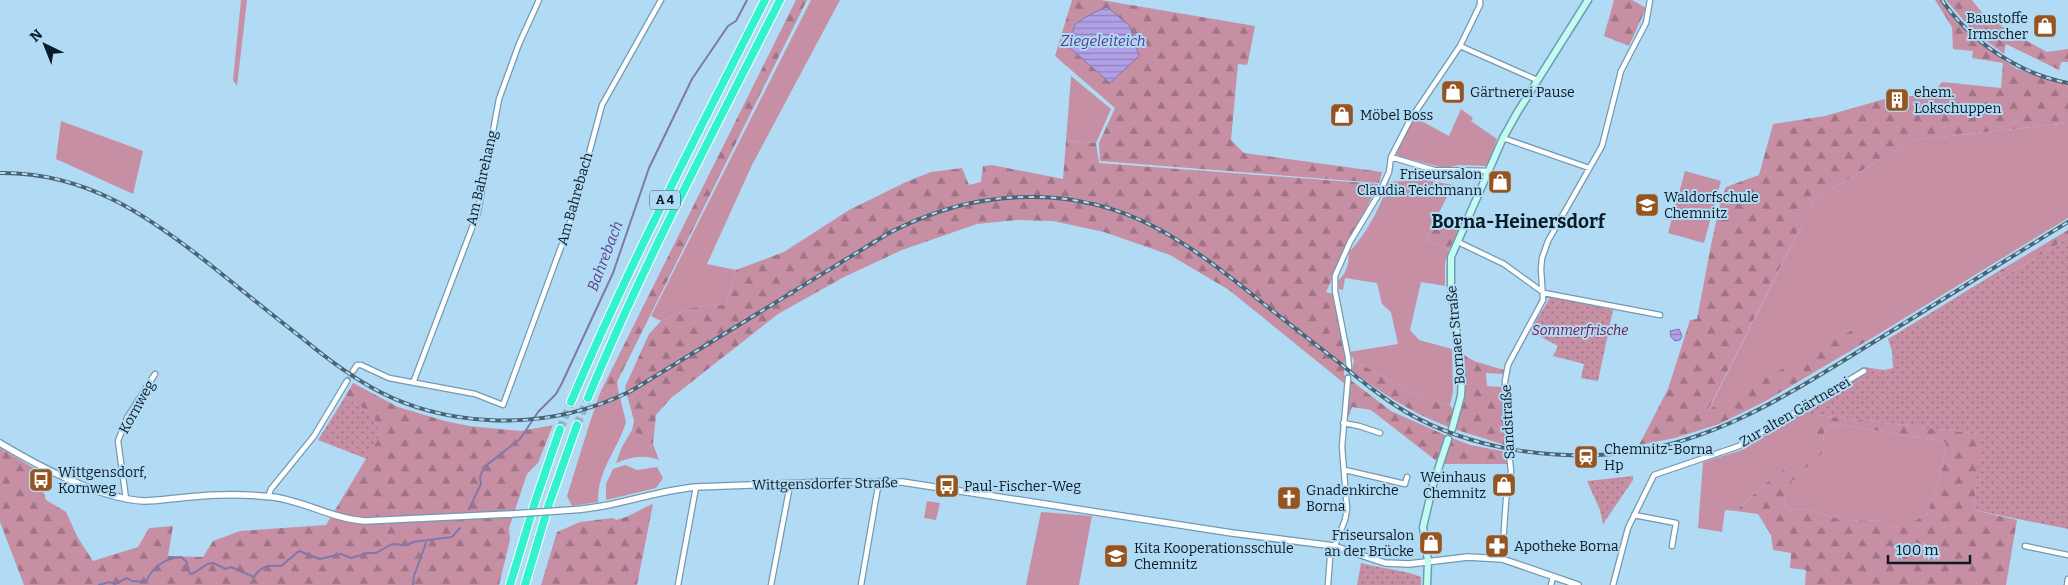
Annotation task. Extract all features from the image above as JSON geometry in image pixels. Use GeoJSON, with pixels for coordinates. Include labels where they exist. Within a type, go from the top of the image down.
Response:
{"type":"FeatureCollection","features":[{"type":"Feature","properties":{"kind":"highway","name":"A 4"},"geometry":{"type":"LineString","coordinates":[[571,402],[609,315],[650,230],[765,0]]}},
{"type":"Feature","properties":{"kind":"highway","name":"A 4"},"geometry":{"type":"LineString","coordinates":[[588,398],[659,241],[780,0]]}},
{"type":"Feature","properties":{"kind":"highway"},"geometry":{"type":"LineString","coordinates":[[525,585],[549,504],[577,425]]}},
{"type":"Feature","properties":{"kind":"highway"},"geometry":{"type":"LineString","coordinates":[[510,585],[535,502],[560,429]]}},
{"type":"Feature","properties":{"kind":"main road","name":"Bornaer Straße"},"geometry":{"type":"LineString","coordinates":[[1452,428],[1462,387],[1451,286],[1451,257],[1503,138],[1588,0]]}},
{"type":"Feature","properties":{"kind":"main road"},"geometry":{"type":"LineString","coordinates":[[1428,585],[1428,561],[1422,532],[1424,518],[1448,439]]}},
{"type":"Feature","properties":{"kind":"street","name":"Am Bahrehang"},"geometry":{"type":"LineString","coordinates":[[413,383],[478,212],[499,98],[519,44],[539,0]]}},
{"type":"Feature","properties":{"kind":"street","name":"Am Bahrebach"},"geometry":{"type":"LineString","coordinates":[[413,383],[475,394],[502,405],[538,313],[572,217],[602,105],[661,0]]}},
{"type":"Feature","properties":{"kind":"street"},"geometry":{"type":"LineString","coordinates":[[1349,368],[1335,291],[1335,276],[1350,242],[1380,192],[1389,172],[1391,157],[1410,120],[1460,46],[1480,5],[1480,0]]}},
{"type":"Feature","properties":{"kind":"street","name":"Sandstraße"},"geometry":{"type":"LineString","coordinates":[[1502,559],[1506,500],[1511,471],[1505,415],[1506,374],[1510,360],[1544,300],[1541,269],[1542,258],[1548,241],[1602,146],[1620,71],[1646,23],[1650,0]]}},
{"type":"Feature","properties":{"kind":"street"},"geometry":{"type":"LineString","coordinates":[[1460,46],[1537,80]]}},
{"type":"Feature","properties":{"kind":"street"},"geometry":{"type":"LineString","coordinates":[[1503,138],[1589,168]]}},
{"type":"Feature","properties":{"kind":"street"},"geometry":{"type":"LineString","coordinates":[[1391,157],[1434,170],[1489,171]]}},
{"type":"Feature","properties":{"kind":"street"},"geometry":{"type":"LineString","coordinates":[[1458,242],[1499,262],[1544,293],[1660,315]]}},
{"type":"Feature","properties":{"kind":"street"},"geometry":{"type":"LineString","coordinates":[[353,371],[357,366],[361,365],[389,378],[413,383]]}},
{"type":"Feature","properties":{"kind":"street","name":"Zur alten Gärtnerei"},"geometry":{"type":"LineString","coordinates":[[1613,585],[1628,528],[1654,475],[1739,446],[1864,371]]}},
{"type":"Feature","properties":{"kind":"street","name":"Kornweg"},"geometry":{"type":"LineString","coordinates":[[126,499],[118,441],[127,418],[155,374]]}},
{"type":"Feature","properties":{"kind":"street"},"geometry":{"type":"LineString","coordinates":[[1328,585],[1330,558],[1345,520],[1347,509],[1342,447],[1348,378]]}},
{"type":"Feature","properties":{"kind":"street"},"geometry":{"type":"LineString","coordinates":[[268,497],[271,489],[314,436],[347,381]]}},
{"type":"Feature","properties":{"kind":"street"},"geometry":{"type":"LineString","coordinates":[[1343,423],[1380,433]]}},
{"type":"Feature","properties":{"kind":"street","name":"Wittgensdorfer Straße"},"geometry":{"type":"LineString","coordinates":[[0,443],[70,478],[107,494],[126,499],[153,500],[214,495],[268,497],[364,521],[512,514],[601,507],[674,490],[696,488],[879,481],[902,482],[1232,533],[1334,546],[1385,563],[1403,564],[1468,557],[1502,559],[1578,585]]}},
{"type":"Feature","properties":{"kind":"street"},"geometry":{"type":"LineString","coordinates":[[1345,470],[1405,484],[1407,477]]}},
{"type":"Feature","properties":{"kind":"street"},"geometry":{"type":"LineString","coordinates":[[861,585],[879,481]]}},
{"type":"Feature","properties":{"kind":"street"},"geometry":{"type":"LineString","coordinates":[[771,585],[790,485]]}},
{"type":"Feature","properties":{"kind":"street"},"geometry":{"type":"LineString","coordinates":[[678,585],[696,488]]}},
{"type":"Feature","properties":{"kind":"street"},"geometry":{"type":"LineString","coordinates":[[1634,515],[1676,523],[1672,546]]}},
{"type":"Feature","properties":{"kind":"street"},"geometry":{"type":"LineString","coordinates":[[2025,546],[2068,555]]}},
{"type":"Feature","properties":{"kind":"street"},"geometry":{"type":"LineString","coordinates":[[1551,585],[1553,578]]}},
{"type":"Feature","properties":{"kind":"street"},"geometry":{"type":"LineString","coordinates":[[2067,585],[2068,579]]}},
{"type":"Feature","properties":{"kind":"green space"},"geometry":{"type":"Polygon","coordinates":[[[241,0],[247,0],[237,86],[233,80],[241,0]]]}},
{"type":"Feature","properties":{"kind":"green space"},"geometry":{"type":"Polygon","coordinates":[[[796,0],[807,0],[617,382],[618,389],[600,393],[796,0]]]}},
{"type":"Feature","properties":{"kind":"green space"},"geometry":{"type":"Polygon","coordinates":[[[811,0],[840,0],[752,165],[707,264],[736,270],[726,304],[689,308],[661,321],[651,316],[811,0]]]}},
{"type":"Feature","properties":{"kind":"green space"},"geometry":{"type":"Polygon","coordinates":[[[1072,0],[1101,0],[1255,26],[1247,65],[1238,64],[1231,140],[1244,153],[1382,172],[1379,183],[1100,161],[1099,143],[1115,108],[1055,56],[1072,0]],[[1092,13],[1076,24],[1074,27],[1074,37],[1067,45],[1110,83],[1092,13]]]}},
{"type":"Feature","properties":{"kind":"green space"},"geometry":{"type":"Polygon","coordinates":[[[1614,0],[1632,0],[1646,8],[1629,46],[1604,36],[1614,0]]]}},
{"type":"Feature","properties":{"kind":"green space"},"geometry":{"type":"Polygon","coordinates":[[[1935,0],[1940,0],[1958,24],[2017,69],[2068,85],[2068,123],[1912,140],[1814,200],[1708,410],[1863,324],[1872,338],[1764,402],[1719,424],[1675,438],[1639,445],[1668,389],[1690,320],[1697,319],[1711,245],[1721,200],[1726,187],[1759,175],[1773,124],[1825,116],[1888,98],[1912,96],[1936,89],[1942,82],[2001,88],[2003,63],[1972,58],[1973,51],[1953,49],[1952,27],[1935,0]]]}},
{"type":"Feature","properties":{"kind":"green space"},"geometry":{"type":"Polygon","coordinates":[[[1946,0],[1972,0],[1983,14],[2047,52],[2068,49],[2068,62],[2061,62],[2059,70],[2006,44],[2004,54],[1972,30],[1946,0]]]}},
{"type":"Feature","properties":{"kind":"green space"},"geometry":{"type":"Polygon","coordinates":[[[1071,76],[1111,109],[1096,143],[1066,141],[1071,76]]]}},
{"type":"Feature","properties":{"kind":"green space"},"geometry":{"type":"Polygon","coordinates":[[[1461,109],[1473,118],[1471,121],[1497,139],[1488,166],[1459,165],[1444,168],[1398,156],[1396,153],[1414,117],[1449,136],[1461,109]]]}},
{"type":"Feature","properties":{"kind":"green space"},"geometry":{"type":"Polygon","coordinates":[[[61,121],[143,151],[133,194],[56,159],[61,121]]]}},
{"type":"Feature","properties":{"kind":"green space"},"geometry":{"type":"Polygon","coordinates":[[[2068,123],[2068,218],[1872,338],[1863,325],[1708,411],[1814,200],[1912,140],[2068,123]]]}},
{"type":"Feature","properties":{"kind":"green space"},"geometry":{"type":"Polygon","coordinates":[[[1066,141],[1096,143],[1099,163],[1378,184],[1326,292],[1333,294],[1345,356],[1344,375],[1391,411],[1447,436],[1439,463],[1371,410],[1352,407],[1346,424],[1350,388],[1229,290],[1170,255],[1104,232],[1053,221],[1016,220],[977,224],[902,250],[844,277],[778,314],[671,398],[656,415],[653,444],[632,430],[634,421],[625,387],[649,334],[661,321],[689,308],[726,304],[736,270],[784,252],[849,210],[931,172],[962,168],[969,185],[981,182],[983,166],[992,165],[1063,179],[1066,141]]]}},
{"type":"Feature","properties":{"kind":"green space"},"geometry":{"type":"Polygon","coordinates":[[[1685,171],[1721,181],[1704,243],[1668,233],[1685,171]]]}},
{"type":"Feature","properties":{"kind":"green space"},"geometry":{"type":"Polygon","coordinates":[[[1426,180],[1453,185],[1425,240],[1449,249],[1445,263],[1445,286],[1421,282],[1410,330],[1419,340],[1452,349],[1453,392],[1450,405],[1421,398],[1354,360],[1349,352],[1398,344],[1391,312],[1382,304],[1377,283],[1345,278],[1343,290],[1339,289],[1338,281],[1344,275],[1347,268],[1349,252],[1361,238],[1378,209],[1387,182],[1426,180]]]}},
{"type":"Feature","properties":{"kind":"green space"},"geometry":{"type":"Polygon","coordinates":[[[1437,217],[1461,227],[1449,249],[1425,240],[1437,217]]]}},
{"type":"Feature","properties":{"kind":"green space"},"geometry":{"type":"Polygon","coordinates":[[[2068,230],[2068,238],[2001,279],[1999,271],[2068,230]]]}},
{"type":"Feature","properties":{"kind":"green space"},"geometry":{"type":"Polygon","coordinates":[[[2068,238],[2068,529],[1974,510],[1980,434],[1817,415],[1798,415],[1795,411],[1863,367],[1884,370],[1893,368],[1892,351],[1888,339],[1999,271],[2001,279],[2068,238]]]}},
{"type":"Feature","properties":{"kind":"green space","name":"Sommerfrische"},"geometry":{"type":"Polygon","coordinates":[[[1551,296],[1613,310],[1598,381],[1581,378],[1584,364],[1553,356],[1558,346],[1530,331],[1551,296]]]}},
{"type":"Feature","properties":{"kind":"green space"},"geometry":{"type":"Polygon","coordinates":[[[1460,353],[1474,361],[1504,370],[1503,374],[1486,373],[1487,386],[1501,387],[1505,445],[1454,429],[1463,396],[1460,353]]]}},
{"type":"Feature","properties":{"kind":"green space"},"geometry":{"type":"Polygon","coordinates":[[[1354,360],[1421,398],[1450,405],[1454,411],[1449,427],[1410,409],[1364,380],[1352,371],[1354,360]]]}},
{"type":"Feature","properties":{"kind":"green space"},"geometry":{"type":"Polygon","coordinates":[[[353,383],[398,407],[445,421],[469,426],[521,431],[553,425],[538,463],[527,474],[509,528],[510,540],[499,585],[24,585],[0,522],[0,448],[37,470],[46,500],[66,512],[78,538],[93,561],[138,547],[149,528],[173,526],[168,556],[203,557],[213,541],[240,531],[326,525],[381,434],[372,414],[345,397],[353,383]]]}},
{"type":"Feature","properties":{"kind":"green space"},"geometry":{"type":"Polygon","coordinates":[[[618,389],[626,422],[604,470],[598,502],[572,506],[567,496],[600,393],[618,389]]]}},
{"type":"Feature","properties":{"kind":"green space"},"geometry":{"type":"Polygon","coordinates":[[[345,397],[372,414],[381,434],[367,459],[318,440],[345,397]]]}},
{"type":"Feature","properties":{"kind":"green space"},"geometry":{"type":"Polygon","coordinates":[[[1798,415],[1817,415],[1817,448],[1776,474],[1736,511],[1725,510],[1722,532],[1698,528],[1703,462],[1742,450],[1798,415]]]}},
{"type":"Feature","properties":{"kind":"green space"},"geometry":{"type":"Polygon","coordinates":[[[1817,415],[1981,434],[1974,510],[2017,520],[2006,585],[1805,585],[1806,570],[1790,568],[1791,553],[1773,550],[1771,535],[1758,514],[1736,511],[1776,474],[1816,448],[1817,415]],[[1840,425],[1830,426],[1824,432],[1823,452],[1792,481],[1784,499],[1788,511],[1801,508],[1843,520],[1914,521],[1927,514],[1941,474],[1946,443],[1840,425]]]}},
{"type":"Feature","properties":{"kind":"green space"},"geometry":{"type":"Polygon","coordinates":[[[1840,425],[1946,443],[1941,474],[1927,514],[1914,521],[1887,521],[1843,520],[1801,508],[1788,511],[1784,499],[1791,481],[1805,469],[1824,439],[1824,432],[1830,426],[1840,425]]]}},
{"type":"Feature","properties":{"kind":"green space"},"geometry":{"type":"Polygon","coordinates":[[[632,430],[653,444],[659,460],[637,457],[616,463],[622,447],[632,430]]]}},
{"type":"Feature","properties":{"kind":"green space"},"geometry":{"type":"Polygon","coordinates":[[[1452,438],[1470,445],[1507,452],[1509,464],[1441,464],[1452,438]]]}},
{"type":"Feature","properties":{"kind":"green space"},"geometry":{"type":"Polygon","coordinates":[[[625,465],[637,470],[657,467],[663,478],[656,488],[606,500],[606,484],[613,469],[625,465]]]}},
{"type":"Feature","properties":{"kind":"green space"},"geometry":{"type":"Polygon","coordinates":[[[1633,476],[1633,480],[1603,524],[1600,510],[1587,481],[1633,476]]]}},
{"type":"Feature","properties":{"kind":"green space"},"geometry":{"type":"Polygon","coordinates":[[[927,501],[940,503],[936,520],[924,518],[927,501]]]}},
{"type":"Feature","properties":{"kind":"green space"},"geometry":{"type":"Polygon","coordinates":[[[653,504],[637,585],[541,585],[557,532],[580,522],[613,518],[616,520],[621,519],[653,504]]]}},
{"type":"Feature","properties":{"kind":"green space"},"geometry":{"type":"Polygon","coordinates":[[[1041,512],[1092,516],[1079,585],[1026,585],[1041,512]]]}},
{"type":"Feature","properties":{"kind":"green space"},"geometry":{"type":"Polygon","coordinates":[[[1361,563],[1414,574],[1421,577],[1421,585],[1357,585],[1361,563]]]}},
{"type":"Feature","properties":{"kind":"water","name":"Ziegeleiteich"},"geometry":{"type":"Polygon","coordinates":[[[1107,7],[1130,26],[1139,56],[1110,83],[1067,45],[1074,37],[1074,28],[1077,23],[1107,7]]]}},
{"type":"Feature","properties":{"kind":"water"},"geometry":{"type":"Polygon","coordinates":[[[1679,329],[1682,336],[1680,340],[1675,341],[1671,337],[1670,331],[1679,329]]]}},
{"type":"Feature","properties":{"kind":"waterway","name":"Bahrebach"},"geometry":{"type":"LineString","coordinates":[[469,509],[481,484],[480,477],[484,467],[520,439],[538,412],[556,394],[613,273],[649,168],[692,79],[728,26],[736,21],[747,0]]}},
{"type":"Feature","properties":{"kind":"waterway","name":"Bahrebach"},"geometry":{"type":"LineString","coordinates":[[99,585],[109,582],[115,584],[127,578],[132,581],[146,582],[155,568],[164,561],[181,557],[186,561],[190,574],[213,563],[226,569],[231,567],[254,577],[259,570],[265,567],[281,566],[299,551],[320,559],[341,554],[351,558],[368,553],[376,553],[392,544],[407,545],[413,542],[452,537],[460,528]]}},
{"type":"Feature","properties":{"kind":"waterway"},"geometry":{"type":"LineString","coordinates":[[413,585],[414,576],[427,540]]}},
{"type":"Feature","properties":{"kind":"tunnel"},"geometry":{"type":"LineString","coordinates":[[1348,378],[1349,368]]}},
{"type":"Feature","properties":{"kind":"tunnel"},"geometry":{"type":"LineString","coordinates":[[347,381],[353,371]]}},
{"type":"Feature","properties":{"kind":"tunnel"},"geometry":{"type":"LineString","coordinates":[[577,425],[588,398]]}},
{"type":"Feature","properties":{"kind":"tunnel"},"geometry":{"type":"LineString","coordinates":[[560,429],[571,402]]}},
{"type":"Feature","properties":{"kind":"railway"},"geometry":{"type":"LineString","coordinates":[[1942,0],[1967,29],[1997,54],[2032,72],[2068,83]]}},
{"type":"Feature","properties":{"kind":"railway"},"geometry":{"type":"LineString","coordinates":[[0,173],[31,175],[61,180],[115,200],[189,248],[330,360],[380,392],[419,408],[446,415],[507,421],[544,418],[579,411],[631,391],[889,233],[924,217],[960,206],[997,199],[1016,197],[1068,199],[1098,205],[1127,214],[1179,241],[1229,276],[1379,394],[1406,412],[1431,425],[1484,443],[1540,453],[1569,455],[1624,453],[1660,447],[1694,437],[1727,424],[1790,393],[1821,375],[2068,222]]}},
{"type":"Feature","properties":{"kind":"place","name":"Baustoffe Irmscher"},"geometry":{"type":"Point","coordinates":[2045,26]}},
{"type":"Feature","properties":{"kind":"place","name":"Gärtnerei Pause"},"geometry":{"type":"Point","coordinates":[1453,92]}},
{"type":"Feature","properties":{"kind":"place","name":"ehem. Lokschuppen"},"geometry":{"type":"Point","coordinates":[1897,100]}},
{"type":"Feature","properties":{"kind":"place","name":"Möbel Boss"},"geometry":{"type":"Point","coordinates":[1342,115]}},
{"type":"Feature","properties":{"kind":"place","name":"Friseursalon Claudia Teichmann"},"geometry":{"type":"Point","coordinates":[1500,182]}},
{"type":"Feature","properties":{"kind":"place","name":"Waldorfschule Chemnitz"},"geometry":{"type":"Point","coordinates":[1647,205]}},
{"type":"Feature","properties":{"kind":"place","name":"Chemnitz-Borna Hp"},"geometry":{"type":"Point","coordinates":[1586,457]}},
{"type":"Feature","properties":{"kind":"place","name":"Wittgensdorf, Kornweg"},"geometry":{"type":"Point","coordinates":[41,480]}},
{"type":"Feature","properties":{"kind":"place","name":"Weinhaus Chemnitz"},"geometry":{"type":"Point","coordinates":[1504,485]}},
{"type":"Feature","properties":{"kind":"place","name":"Paul-Fischer-Weg"},"geometry":{"type":"Point","coordinates":[947,486]}},
{"type":"Feature","properties":{"kind":"place","name":"Gnadenkirche Borna"},"geometry":{"type":"Point","coordinates":[1289,498]}},
{"type":"Feature","properties":{"kind":"place","name":"Friseursalon an der Brücke"},"geometry":{"type":"Point","coordinates":[1431,543]}},
{"type":"Feature","properties":{"kind":"place","name":"Apotheke Borna"},"geometry":{"type":"Point","coordinates":[1497,546]}},
{"type":"Feature","properties":{"kind":"place","name":"Kita Kooperationsschule Chemnitz"},"geometry":{"type":"Point","coordinates":[1116,556]}},
{"type":"Feature","properties":{"kind":"district","name":"Borna-Heinersdorf"},"geometry":{"type":"Point","coordinates":[1518,221]}}]}
